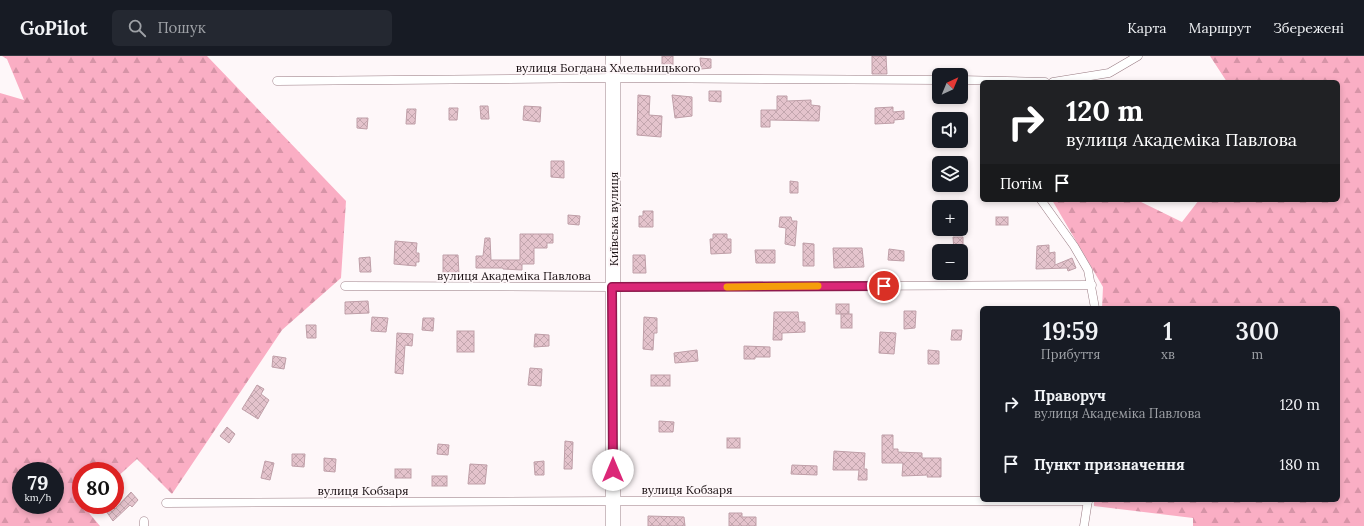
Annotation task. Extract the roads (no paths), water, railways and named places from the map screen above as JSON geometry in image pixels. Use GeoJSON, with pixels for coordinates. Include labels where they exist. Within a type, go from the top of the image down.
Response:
{"type":"FeatureCollection","features":[{"type":"Feature","properties":{"kind":"highway","name":"Київська вулиця"},"geometry":{"type":"LineString","coordinates":[[613,56],[612,287],[614,526]]}},
{"type":"Feature","properties":{"kind":"street"},"geometry":{"type":"LineString","coordinates":[[1065,80],[1109,73],[1138,56]]}},
{"type":"Feature","properties":{"kind":"street","name":"вулиця Богдана Хмельницького"},"geometry":{"type":"LineString","coordinates":[[277,81],[613,78],[932,80]]}},
{"type":"Feature","properties":{"kind":"street"},"geometry":{"type":"LineString","coordinates":[[968,80],[980,80]]}},
{"type":"Feature","properties":{"kind":"street"},"geometry":{"type":"LineString","coordinates":[[1042,202],[1074,246],[1088,270],[1095,306]]}},
{"type":"Feature","properties":{"kind":"street","name":"вулиця Академіка Павлова"},"geometry":{"type":"LineString","coordinates":[[345,286],[612,287],[1092,285]]}},
{"type":"Feature","properties":{"kind":"street","name":"вулиця Кобзаря"},"geometry":{"type":"LineString","coordinates":[[166,503],[980,501]]}},
{"type":"Feature","properties":{"kind":"street"},"geometry":{"type":"LineString","coordinates":[[1084,526],[1088,502]]}}]}
